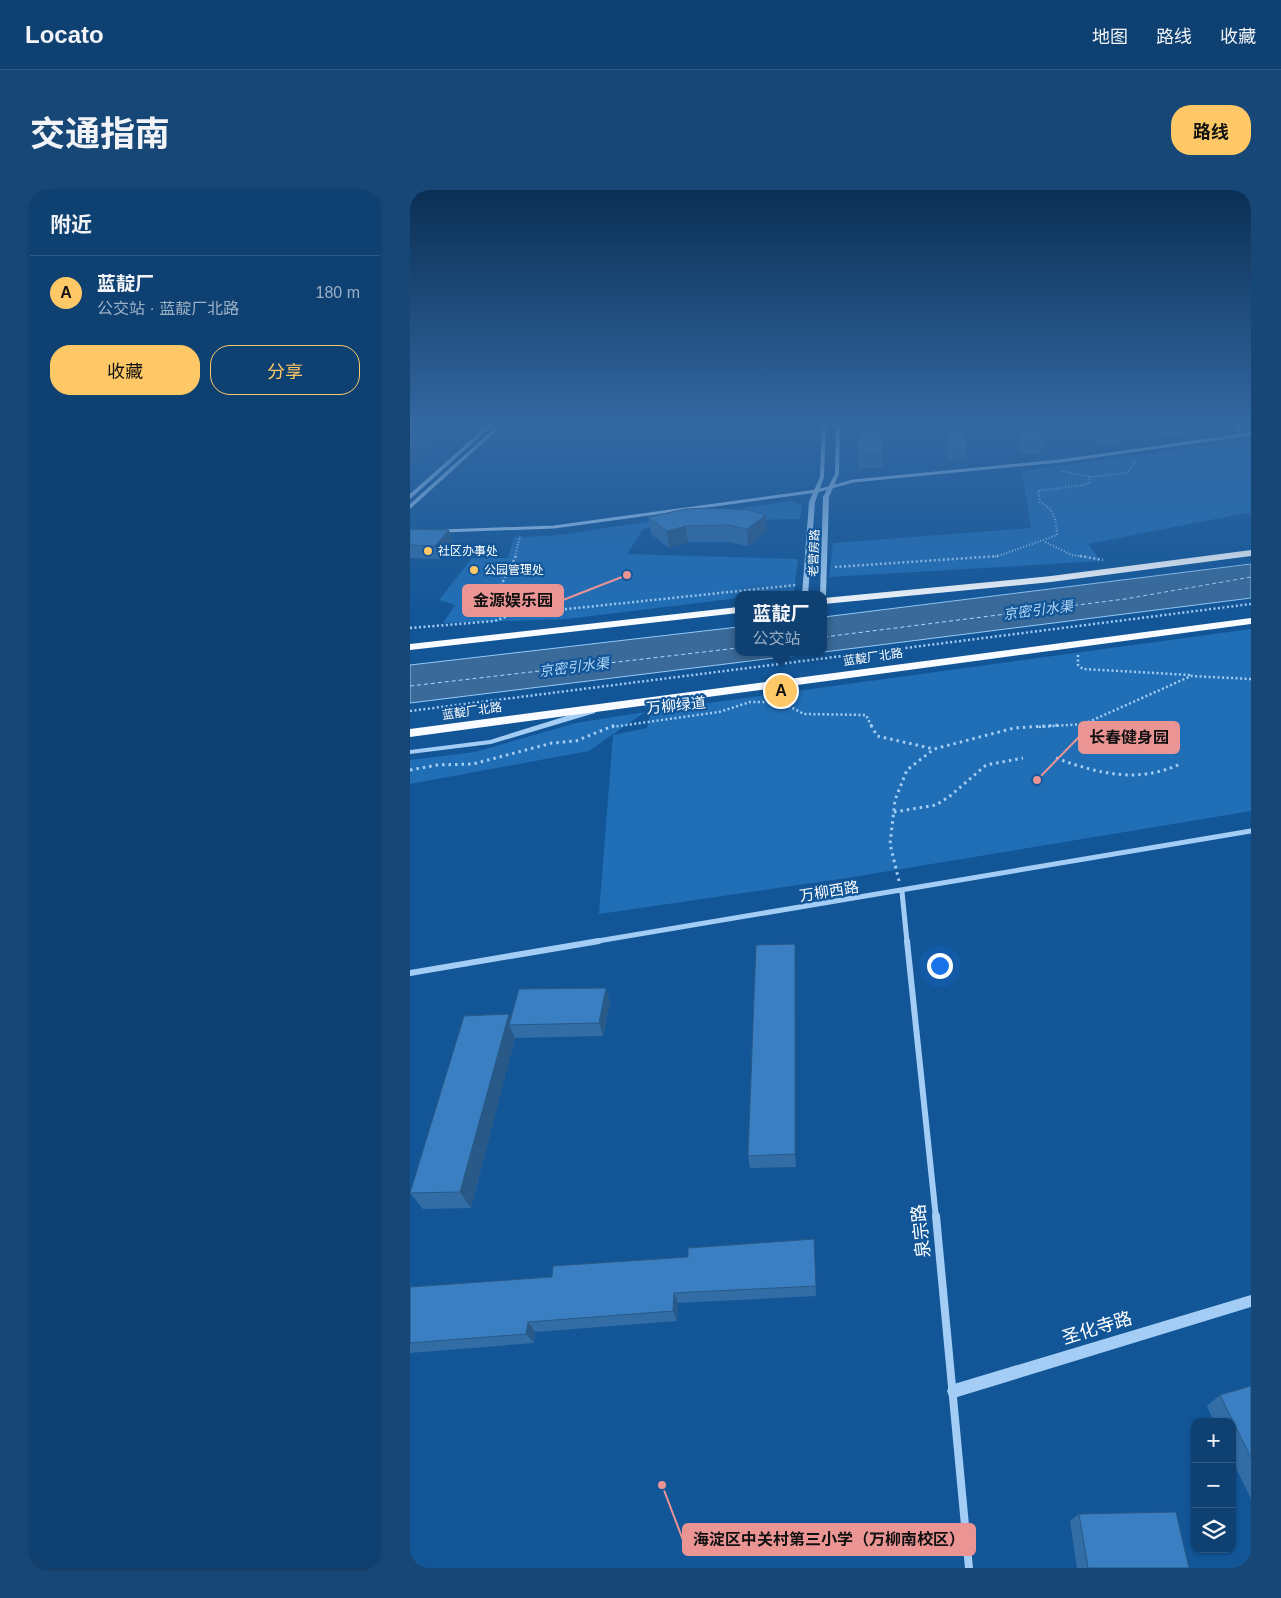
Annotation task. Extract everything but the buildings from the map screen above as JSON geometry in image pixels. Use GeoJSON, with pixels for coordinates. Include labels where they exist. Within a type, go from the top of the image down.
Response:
{"type":"FeatureCollection","features":[{"type":"Feature","properties":{"kind":"highway"},"geometry":{"type":"LineString","coordinates":[[827,601],[1051,579],[1251,553]]}},
{"type":"Feature","properties":{"kind":"highway"},"geometry":{"type":"LineString","coordinates":[[410,647],[735,610]]}},
{"type":"Feature","properties":{"kind":"highway","name":"蓝靛厂北路"},"geometry":{"type":"LineString","coordinates":[[410,733],[1251,622]]}},
{"type":"Feature","properties":{"kind":"street"},"geometry":{"type":"LineString","coordinates":[[410,497],[420,488]]}},
{"type":"Feature","properties":{"kind":"street"},"geometry":{"type":"LineString","coordinates":[[410,507],[431,488]]}},
{"type":"Feature","properties":{"kind":"street"},"geometry":{"type":"LineString","coordinates":[[438,531],[554,527],[828,488]]}},
{"type":"Feature","properties":{"kind":"street","name":"老营房路"},"geometry":{"type":"LineString","coordinates":[[823,591],[826,497],[830,488]]}},
{"type":"Feature","properties":{"kind":"street","name":"老营房路"},"geometry":{"type":"LineString","coordinates":[[805,591],[812,502],[817,490]]}},
{"type":"Feature","properties":{"kind":"street"},"geometry":{"type":"LineString","coordinates":[[410,752],[491,742],[603,707]]}},
{"type":"Feature","properties":{"kind":"street","name":"万柳西路"},"geometry":{"type":"LineString","coordinates":[[410,973],[902,892],[1251,831]]}},
{"type":"Feature","properties":{"kind":"street","name":"泉宗路"},"geometry":{"type":"LineString","coordinates":[[902,892],[954,1391],[969,1568]]}},
{"type":"Feature","properties":{"kind":"street","name":"圣化寺路"},"geometry":{"type":"LineString","coordinates":[[954,1391],[1251,1301]]}},
{"type":"Feature","properties":{"kind":"path"},"geometry":{"type":"LineString","coordinates":[[834,567],[994,558],[1006,552],[1044,541],[1058,535],[1056,517],[1051,507],[1040,502],[1038,492],[1055,488]]}},
{"type":"Feature","properties":{"kind":"path"},"geometry":{"type":"LineString","coordinates":[[510,615],[519,595],[496,595],[515,559],[521,528]]}},
{"type":"Feature","properties":{"kind":"path"},"geometry":{"type":"LineString","coordinates":[[1044,541],[1072,554],[1106,560]]}},
{"type":"Feature","properties":{"kind":"path"},"geometry":{"type":"LineString","coordinates":[[739,591],[806,584]]}},
{"type":"Feature","properties":{"kind":"path"},"geometry":{"type":"LineString","coordinates":[[410,628],[495,622],[510,615],[735,591]]}},
{"type":"Feature","properties":{"kind":"path"},"geometry":{"type":"LineString","coordinates":[[410,711],[1251,604]]}},
{"type":"Feature","properties":{"kind":"path"},"geometry":{"type":"LineString","coordinates":[[1078,650],[1078,665],[1083,669],[1251,679]]}},
{"type":"Feature","properties":{"kind":"path"},"geometry":{"type":"LineString","coordinates":[[902,892],[890,844],[896,800],[907,770],[934,749],[1014,728],[1084,724],[1191,676]]}},
{"type":"Feature","properties":{"kind":"path","name":"万柳绿道"},"geometry":{"type":"LineString","coordinates":[[410,770],[473,764],[552,743],[576,742],[618,724],[719,712],[750,702],[781,702],[804,714],[866,715],[877,736],[911,742],[934,749]]}},
{"type":"Feature","properties":{"kind":"path"},"geometry":{"type":"LineString","coordinates":[[1116,705],[1121,708]]}},
{"type":"Feature","properties":{"kind":"path"},"geometry":{"type":"LineString","coordinates":[[894,812],[906,813],[914,807],[928,807],[941,802],[951,797],[981,768],[992,763],[1023,758]]}},
{"type":"Feature","properties":{"kind":"path"},"geometry":{"type":"LineString","coordinates":[[1056,758],[1083,769],[1125,776],[1156,773],[1171,769],[1182,763]]}},
{"type":"Feature","properties":{"kind":"shaded area"},"geometry":{"type":"Polygon","coordinates":[[[1025,488],[1251,488],[1251,512],[1088,544],[1101,561],[829,577],[833,543],[1031,528],[1025,488]]]}},
{"type":"Feature","properties":{"kind":"shaded area"},"geometry":{"type":"Polygon","coordinates":[[[789,501],[802,505],[800,519],[700,521],[643,529],[627,554],[798,559],[794,591],[735,591],[735,598],[567,619],[443,623],[455,605],[439,600],[472,558],[508,558],[514,537],[551,536],[789,501]]]}},
{"type":"Feature","properties":{"kind":"shaded area"},"geometry":{"type":"Polygon","coordinates":[[[1251,629],[1251,811],[847,878],[599,914],[613,735],[647,728],[651,711],[1251,629]]]}},
{"type":"Feature","properties":{"kind":"shaded area"},"geometry":{"type":"Polygon","coordinates":[[[645,712],[589,751],[410,784],[410,760],[475,752],[576,723],[645,712]]]}},
{"type":"Feature","properties":{"kind":"water","name":"京密引水渠"},"geometry":{"type":"Polygon","coordinates":[[[1251,564],[1251,598],[827,652],[827,617],[1251,564]]]}},
{"type":"Feature","properties":{"kind":"water","name":"京密引水渠"},"geometry":{"type":"Polygon","coordinates":[[[735,627],[735,656],[791,656],[410,703],[410,665],[735,627]]]}},
{"type":"Feature","properties":{"kind":"ferry route"},"geometry":{"type":"LineString","coordinates":[[827,637],[1125,599],[1251,577]]}},
{"type":"Feature","properties":{"kind":"ferry route"},"geometry":{"type":"LineString","coordinates":[[410,686],[735,648]]}},
{"type":"Feature","properties":{"kind":"place","name":"社区办事处"},"geometry":{"type":"Point","coordinates":[428,551]}},
{"type":"Feature","properties":{"kind":"place","name":"公园管理处"},"geometry":{"type":"Point","coordinates":[474,570]}},
{"type":"Feature","properties":{"kind":"place","name":"金源娱乐园"},"geometry":{"type":"Point","coordinates":[627,575]}},
{"type":"Feature","properties":{"kind":"place","name":"蓝靛厂"},"geometry":{"type":"Point","coordinates":[781,691]}},
{"type":"Feature","properties":{"kind":"place","name":"长春健身园"},"geometry":{"type":"Point","coordinates":[1037,780]}},
{"type":"Feature","properties":{"kind":"place","name":"海淀区中关村第三小学（万柳南校区）"},"geometry":{"type":"Point","coordinates":[662,1485]}}]}
